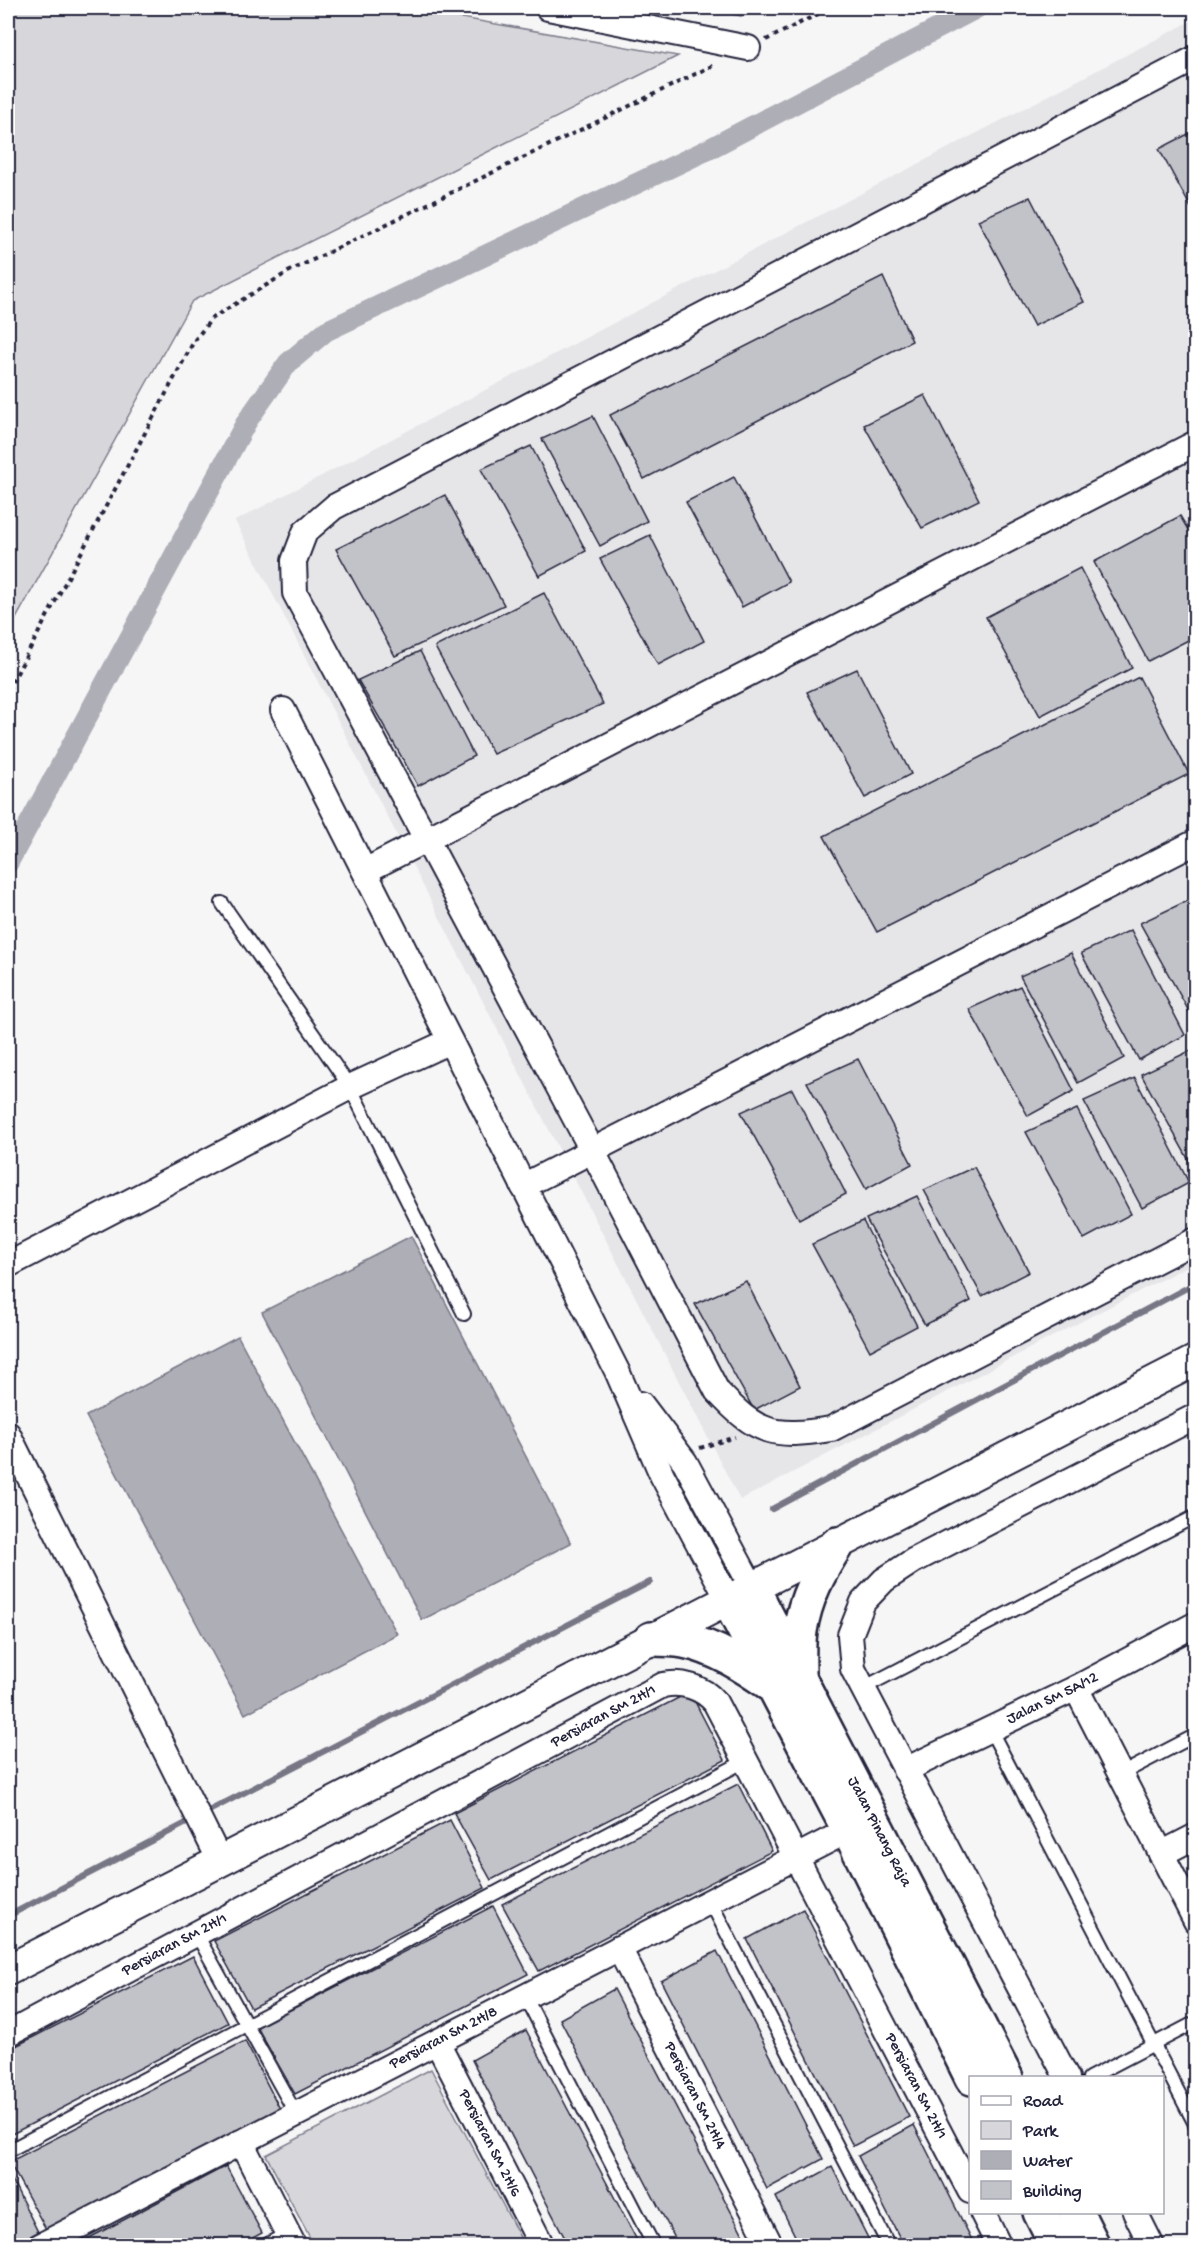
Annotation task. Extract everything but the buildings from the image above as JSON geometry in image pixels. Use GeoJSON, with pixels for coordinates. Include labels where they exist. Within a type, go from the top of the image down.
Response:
{"type":"FeatureCollection","features":[{"type":"Feature","properties":{"kind":"main road"},"geometry":{"type":"LineString","coordinates":[[837,1544],[816,1577],[807,1599],[787,1682],[849,1830],[971,2076]]}},
{"type":"Feature","properties":{"kind":"main road","name":"Jalan Pinang Raja"},"geometry":{"type":"LineString","coordinates":[[740,1593],[1005,2076]]}},
{"type":"Feature","properties":{"kind":"main road"},"geometry":{"type":"LineString","coordinates":[[651,1639],[684,1641],[709,1649],[787,1682]]}},
{"type":"Feature","properties":{"kind":"main road"},"geometry":{"type":"LineString","coordinates":[[1041,2214],[1057,2246]]}},
{"type":"Feature","properties":{"kind":"main road"},"geometry":{"type":"LineString","coordinates":[[1077,2214],[1093,2246]]}},
{"type":"Feature","properties":{"kind":"street"},"geometry":{"type":"LineString","coordinates":[[548,8],[748,48]]}},
{"type":"Feature","properties":{"kind":"street"},"geometry":{"type":"LineString","coordinates":[[1196,58],[344,501],[305,532],[294,561],[295,593],[592,1150],[717,1391],[736,1411],[762,1429],[795,1435],[831,1429],[1196,1240]]}},
{"type":"Feature","properties":{"kind":"street"},"geometry":{"type":"LineString","coordinates":[[364,871],[1196,443]]}},
{"type":"Feature","properties":{"kind":"street"},"geometry":{"type":"LineString","coordinates":[[283,710],[616,1371],[662,1475],[740,1593]]}},
{"type":"Feature","properties":{"kind":"street"},"geometry":{"type":"LineString","coordinates":[[523,1186],[1196,842]]}},
{"type":"Feature","properties":{"kind":"street"},"geometry":{"type":"LineString","coordinates":[[8,1265],[350,1087],[450,1041]]}},
{"type":"Feature","properties":{"kind":"street"},"geometry":{"type":"LineString","coordinates":[[8,1970],[1196,1360]]}},
{"type":"Feature","properties":{"kind":"street"},"geometry":{"type":"LineString","coordinates":[[616,1371],[679,1455],[740,1593]]}},
{"type":"Feature","properties":{"kind":"street"},"geometry":{"type":"LineString","coordinates":[[1066,2076],[853,1669],[850,1635],[863,1602],[884,1580],[913,1561],[1196,1416]]}},
{"type":"Feature","properties":{"kind":"street"},"geometry":{"type":"LineString","coordinates":[[8,1434],[220,1861]]}},
{"type":"Feature","properties":{"kind":"street","name":"Jalan SM 5A/12"},"geometry":{"type":"LineString","coordinates":[[905,1770],[1076,1688],[1196,1624]]}},
{"type":"Feature","properties":{"kind":"street","name":"Persiaran SM 2H/1"},"geometry":{"type":"LineString","coordinates":[[8,2034],[663,1685],[675,1683],[690,1686],[708,1694],[715,1702],[969,2189]]}},
{"type":"Feature","properties":{"kind":"street"},"geometry":{"type":"LineString","coordinates":[[1076,1688],[1196,1921]]}},
{"type":"Feature","properties":{"kind":"street","name":"Persiaran SM 2H/8"},"geometry":{"type":"LineString","coordinates":[[40,2246],[849,1830]]}},
{"type":"Feature","properties":{"kind":"street"},"geometry":{"type":"LineString","coordinates":[[1161,1854],[1196,1836]]}},
{"type":"Feature","properties":{"kind":"street","name":"Persiaran SM 2H/4"},"geometry":{"type":"LineString","coordinates":[[619,1948],[771,2246]]}},
{"type":"Feature","properties":{"kind":"street","name":"Persiaran SM 2H/6"},"geometry":{"type":"LineString","coordinates":[[437,2042],[542,2246]]}},
{"type":"Feature","properties":{"kind":"street"},"geometry":{"type":"LineString","coordinates":[[241,2142],[291,2239]]}},
{"type":"Feature","properties":{"kind":"street"},"geometry":{"type":"LineString","coordinates":[[983,2214],[999,2246]]}},
{"type":"Feature","properties":{"kind":"street"},"geometry":{"type":"LineString","coordinates":[[1136,2214],[1152,2246]]}},
{"type":"Feature","properties":{"kind":"lane"},"geometry":{"type":"LineString","coordinates":[[222,903],[350,1087],[464,1314]]}},
{"type":"Feature","properties":{"kind":"lane"},"geometry":{"type":"LineString","coordinates":[[863,1688],[1196,1516]]}},
{"type":"Feature","properties":{"kind":"lane"},"geometry":{"type":"LineString","coordinates":[[990,1729],[1196,2126]]}},
{"type":"Feature","properties":{"kind":"lane"},"geometry":{"type":"LineString","coordinates":[[1121,1774],[1196,1735]]}},
{"type":"Feature","properties":{"kind":"lane"},"geometry":{"type":"LineString","coordinates":[[8,2151],[745,1761]]}},
{"type":"Feature","properties":{"kind":"lane"},"geometry":{"type":"LineString","coordinates":[[710,1901],[889,2246]]}},
{"type":"Feature","properties":{"kind":"lane"},"geometry":{"type":"LineString","coordinates":[[197,1935],[296,2114]]}},
{"type":"Feature","properties":{"kind":"lane"},"geometry":{"type":"LineString","coordinates":[[525,1996],[654,2246]]}},
{"type":"Feature","properties":{"kind":"lane"},"geometry":{"type":"LineString","coordinates":[[1093,2076],[1196,2022]]}},
{"type":"Feature","properties":{"kind":"lane"},"geometry":{"type":"LineString","coordinates":[[264,2246],[291,2239]]}},
{"type":"Feature","properties":{"kind":"path"},"geometry":{"type":"LineString","coordinates":[[8,690],[194,341],[212,318],[288,272],[830,8]]}},
{"type":"Feature","properties":{"kind":"path"},"geometry":{"type":"LineString","coordinates":[[679,1455],[762,1429]]}},
{"type":"Feature","properties":{"kind":"shaded area"},"geometry":{"type":"Polygon","coordinates":[[[1195,19],[1195,1262],[740,1500],[235,521],[1195,19]]]}},
{"type":"Feature","properties":{"kind":"green space"},"geometry":{"type":"Polygon","coordinates":[[[8,8],[405,8],[678,56],[192,301],[8,633],[8,8]]]}},
{"type":"Feature","properties":{"kind":"green space"},"geometry":{"type":"Polygon","coordinates":[[[703,8],[758,8],[741,16],[703,8]]]}},
{"type":"Feature","properties":{"kind":"green space"},"geometry":{"type":"Polygon","coordinates":[[[431,2069],[524,2245],[314,2245],[266,2155],[431,2069]]]}},
{"type":"Feature","properties":{"kind":"water"},"geometry":{"type":"Polygon","coordinates":[[[411,1236],[571,1543],[422,1620],[262,1312],[411,1236]]]}},
{"type":"Feature","properties":{"kind":"water"},"geometry":{"type":"Polygon","coordinates":[[[238,1336],[397,1634],[245,1714],[86,1416],[238,1336]]]}},
{"type":"Feature","properties":{"kind":"waterway"},"geometry":{"type":"LineString","coordinates":[[8,863],[247,421],[288,363],[326,331],[705,151],[977,8]]}},
{"type":"Feature","properties":{"kind":"waterway"},"geometry":{"type":"LineString","coordinates":[[772,1509],[1196,1283]]}},
{"type":"Feature","properties":{"kind":"waterway"},"geometry":{"type":"LineString","coordinates":[[203,1814],[650,1582]]}},
{"type":"Feature","properties":{"kind":"waterway"},"geometry":{"type":"LineString","coordinates":[[8,1916],[194,1819]]}}]}
